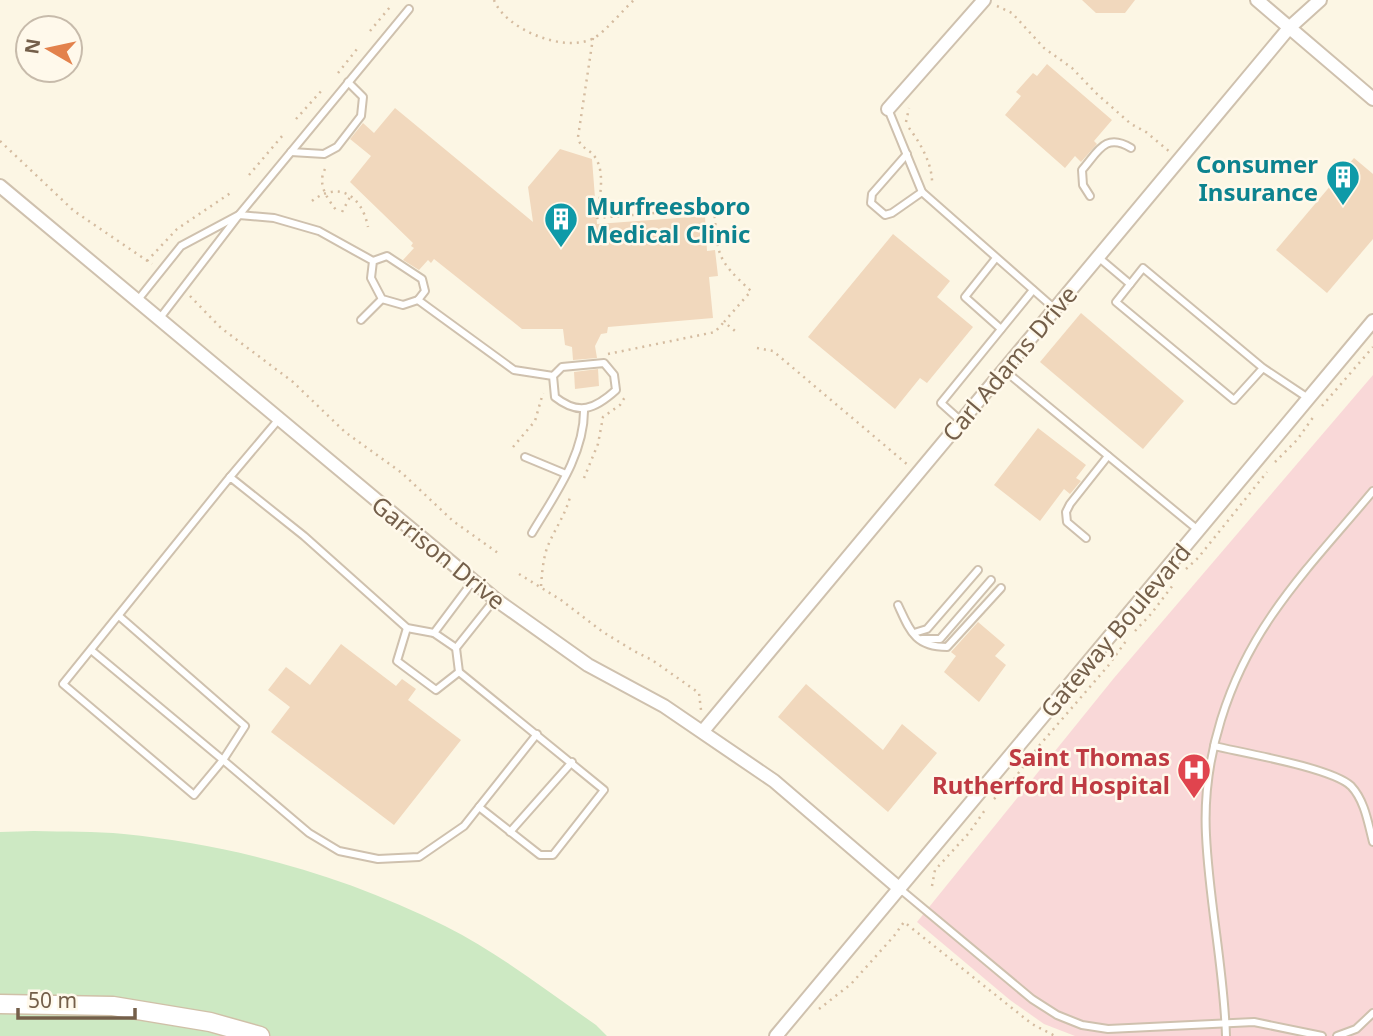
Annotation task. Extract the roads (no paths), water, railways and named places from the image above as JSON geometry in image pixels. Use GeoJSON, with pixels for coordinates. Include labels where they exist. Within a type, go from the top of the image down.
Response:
{"type":"FeatureCollection","features":[{"type":"Feature","properties":{"kind":"main road"},"geometry":{"type":"LineString","coordinates":[[0,1004],[113,1006],[210,1022],[260,1036]]}},
{"type":"Feature","properties":{"kind":"street"},"geometry":{"type":"LineString","coordinates":[[888,109],[984,0]]}},
{"type":"Feature","properties":{"kind":"street"},"geometry":{"type":"LineString","coordinates":[[1257,0],[1373,99]]}},
{"type":"Feature","properties":{"kind":"street","name":"Carl Adams Drive"},"geometry":{"type":"LineString","coordinates":[[703,731],[1289,28],[1321,0]]}},
{"type":"Feature","properties":{"kind":"street","name":"Garrison Drive"},"geometry":{"type":"LineString","coordinates":[[0,186],[495,599],[589,665],[664,706],[774,781],[900,889]]}},
{"type":"Feature","properties":{"kind":"street","name":"Gateway Boulevard"},"geometry":{"type":"LineString","coordinates":[[776,1036],[1373,321]]}},
{"type":"Feature","properties":{"kind":"lane"},"geometry":{"type":"LineString","coordinates":[[159,319],[239,215],[409,9]]}},
{"type":"Feature","properties":{"kind":"lane"},"geometry":{"type":"LineString","coordinates":[[291,152],[324,154],[337,147],[361,116],[363,97],[348,82]]}},
{"type":"Feature","properties":{"kind":"lane"},"geometry":{"type":"LineString","coordinates":[[888,109],[922,192],[1055,309]]}},
{"type":"Feature","properties":{"kind":"lane"},"geometry":{"type":"LineString","coordinates":[[1090,196],[1083,185],[1082,170],[1104,144],[1120,141],[1131,148]]}},
{"type":"Feature","properties":{"kind":"lane"},"geometry":{"type":"LineString","coordinates":[[907,154],[872,194],[871,203],[885,215],[922,192]]}},
{"type":"Feature","properties":{"kind":"lane"},"geometry":{"type":"LineString","coordinates":[[137,301],[181,246],[239,215],[274,218],[319,230],[373,261],[387,256],[422,279],[425,291],[418,300],[403,305],[383,299],[372,278],[373,261]]}},
{"type":"Feature","properties":{"kind":"lane"},"geometry":{"type":"LineString","coordinates":[[1098,257],[1130,284]]}},
{"type":"Feature","properties":{"kind":"lane"},"geometry":{"type":"LineString","coordinates":[[996,258],[965,297],[1001,329]]}},
{"type":"Feature","properties":{"kind":"lane"},"geometry":{"type":"LineString","coordinates":[[1263,368],[1234,400],[1116,302],[1143,268],[1263,368],[1308,398]]}},
{"type":"Feature","properties":{"kind":"lane"},"geometry":{"type":"LineString","coordinates":[[961,421],[941,403],[1033,290]]}},
{"type":"Feature","properties":{"kind":"lane"},"geometry":{"type":"LineString","coordinates":[[360,320],[383,299]]}},
{"type":"Feature","properties":{"kind":"lane"},"geometry":{"type":"LineString","coordinates":[[418,300],[514,370],[553,376]]}},
{"type":"Feature","properties":{"kind":"lane"},"geometry":{"type":"LineString","coordinates":[[604,363],[614,375],[615,390],[603,402],[584,409],[566,406],[555,397],[553,376],[562,366],[604,363]]}},
{"type":"Feature","properties":{"kind":"lane"},"geometry":{"type":"LineString","coordinates":[[1004,370],[1198,530]]}},
{"type":"Feature","properties":{"kind":"lane"},"geometry":{"type":"LineString","coordinates":[[532,533],[566,474],[584,424],[584,409]]}},
{"type":"Feature","properties":{"kind":"lane"},"geometry":{"type":"LineString","coordinates":[[119,616],[245,726],[223,761],[194,795],[63,684],[279,419]]}},
{"type":"Feature","properties":{"kind":"lane"},"geometry":{"type":"LineString","coordinates":[[1086,538],[1067,522],[1066,512],[1108,456]]}},
{"type":"Feature","properties":{"kind":"lane"},"geometry":{"type":"LineString","coordinates":[[525,457],[566,474]]}},
{"type":"Feature","properties":{"kind":"lane"},"geometry":{"type":"LineString","coordinates":[[230,477],[304,537],[407,628],[434,633],[456,648]]}},
{"type":"Feature","properties":{"kind":"lane"},"geometry":{"type":"LineString","coordinates":[[1226,1036],[1206,835],[1214,747],[1226,703],[1257,639],[1287,595],[1373,491]]}},
{"type":"Feature","properties":{"kind":"lane"},"geometry":{"type":"LineString","coordinates":[[914,634],[927,629],[978,570]]}},
{"type":"Feature","properties":{"kind":"lane"},"geometry":{"type":"LineString","coordinates":[[921,639],[940,639],[991,580]]}},
{"type":"Feature","properties":{"kind":"lane"},"geometry":{"type":"LineString","coordinates":[[434,633],[473,581]]}},
{"type":"Feature","properties":{"kind":"lane"},"geometry":{"type":"LineString","coordinates":[[898,605],[914,634],[930,647],[947,647],[1001,588]]}},
{"type":"Feature","properties":{"kind":"lane"},"geometry":{"type":"LineString","coordinates":[[479,807],[540,855],[553,855],[604,790],[459,672],[456,648],[495,599]]}},
{"type":"Feature","properties":{"kind":"lane"},"geometry":{"type":"LineString","coordinates":[[407,628],[397,661],[436,690],[459,672]]}},
{"type":"Feature","properties":{"kind":"lane"},"geometry":{"type":"LineString","coordinates":[[91,650],[309,833],[339,851],[377,859],[419,857],[464,826],[537,734]]}},
{"type":"Feature","properties":{"kind":"lane"},"geometry":{"type":"LineString","coordinates":[[1214,747],[1323,772],[1341,779],[1361,800],[1373,842]]}},
{"type":"Feature","properties":{"kind":"lane"},"geometry":{"type":"LineString","coordinates":[[510,832],[572,762]]}},
{"type":"Feature","properties":{"kind":"lane"},"geometry":{"type":"LineString","coordinates":[[900,889],[1032,999],[1069,1020],[1108,1029],[1254,1022],[1322,1036]]}},
{"type":"Feature","properties":{"kind":"lane"},"geometry":{"type":"LineString","coordinates":[[1337,1036],[1363,1024],[1373,1013]]}},
{"type":"Feature","properties":{"kind":"lane"},"geometry":{"type":"LineString","coordinates":[[1363,1024],[1373,1024]]}},
{"type":"Feature","properties":{"kind":"place","name":"Consumer Insurance"},"geometry":{"type":"Point","coordinates":[1343,207]}},
{"type":"Feature","properties":{"kind":"place","name":"Murfreesboro Medical Clinic"},"geometry":{"type":"Point","coordinates":[561,249]}},
{"type":"Feature","properties":{"kind":"place","name":"Saint Thomas Rutherford Hospital"},"geometry":{"type":"Point","coordinates":[1194,800]}}]}
